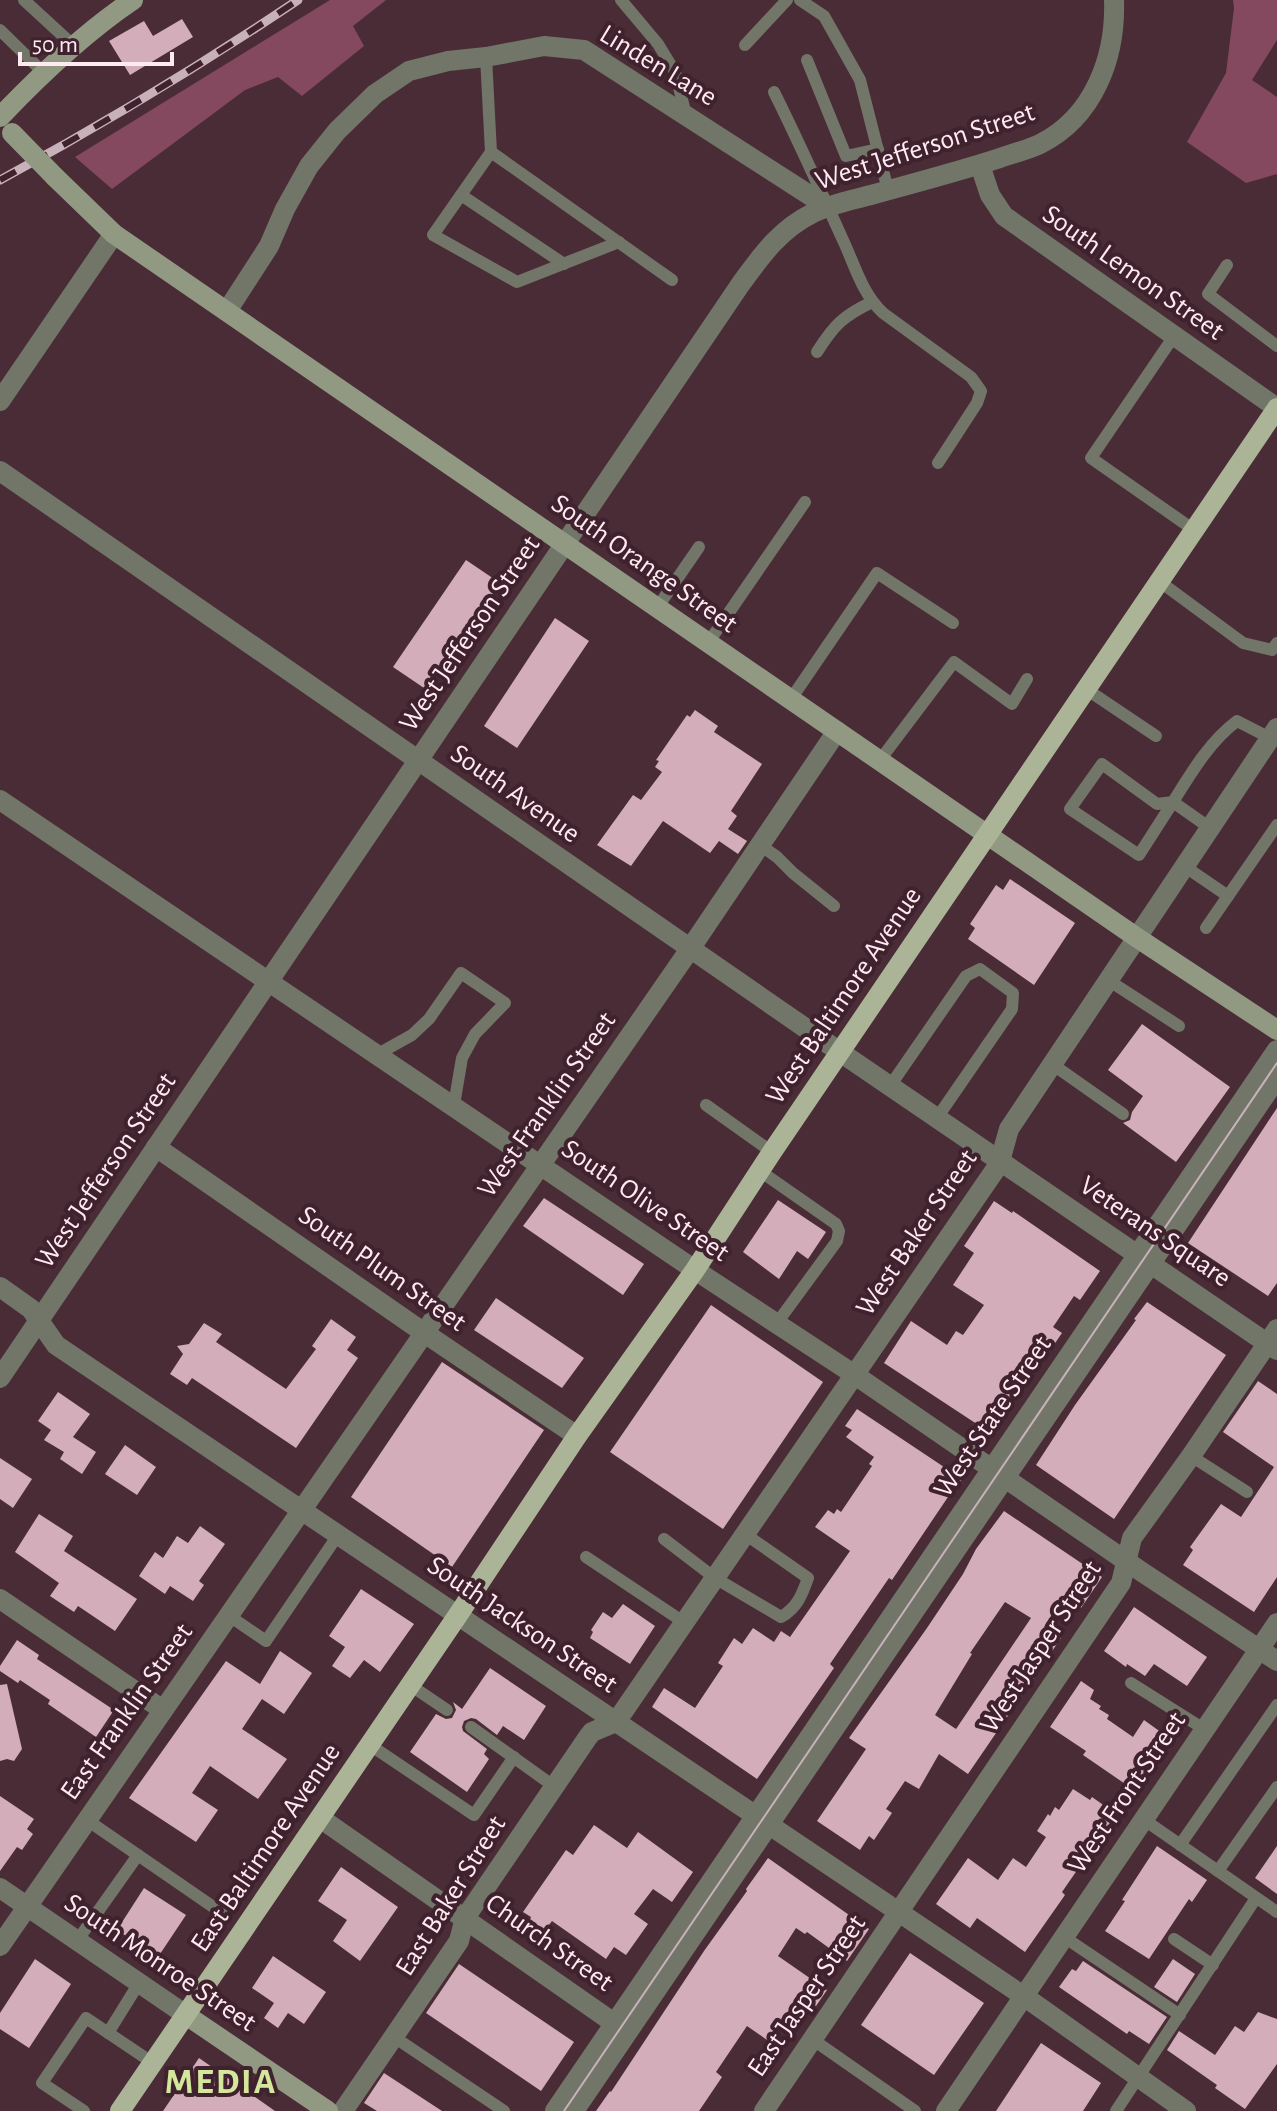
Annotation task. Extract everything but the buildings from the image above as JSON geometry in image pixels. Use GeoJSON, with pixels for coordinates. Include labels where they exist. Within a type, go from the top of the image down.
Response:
{"type":"FeatureCollection","features":[{"type":"Feature","properties":{"kind":"main road"},"geometry":{"type":"LineString","coordinates":[[4,123],[44,73],[99,23],[133,0]]}},
{"type":"Feature","properties":{"kind":"main road","name":"South Orange Street"},"geometry":{"type":"LineString","coordinates":[[4,123],[114,234],[1136,937],[1277,1030]]}},
{"type":"Feature","properties":{"kind":"main road","name":"West Baltimore Avenue"},"geometry":{"type":"LineString","coordinates":[[458,1615],[577,1436],[695,1270],[1277,408]]}},
{"type":"Feature","properties":{"kind":"main road","name":"East Baltimore Avenue"},"geometry":{"type":"LineString","coordinates":[[120,2111],[458,1615]]}},
{"type":"Feature","properties":{"kind":"main road","name":"South Monroe Street"},"geometry":{"type":"LineString","coordinates":[[186,2015],[328,2111]]}},
{"type":"Feature","properties":{"kind":"street","name":"West Jefferson Street"},"geometry":{"type":"LineString","coordinates":[[0,1378],[769,246],[778,236],[814,212],[980,165],[1041,143],[1075,116],[1089,101],[1101,80],[1114,19],[1114,0]]}},
{"type":"Feature","properties":{"kind":"street","name":"Linden Lane"},"geometry":{"type":"LineString","coordinates":[[227,311],[269,246],[309,166],[337,131],[375,94],[409,71],[448,61],[544,46],[584,50],[828,207]]}},
{"type":"Feature","properties":{"kind":"street","name":"South Lemon Street"},"geometry":{"type":"LineString","coordinates":[[980,165],[990,195],[1004,216],[1277,408]]}},
{"type":"Feature","properties":{"kind":"street"},"geometry":{"type":"LineString","coordinates":[[0,401],[114,234]]}},
{"type":"Feature","properties":{"kind":"street","name":"South Avenue"},"geometry":{"type":"LineString","coordinates":[[0,471],[1000,1161]]}},
{"type":"Feature","properties":{"kind":"street","name":"West Franklin Street"},"geometry":{"type":"LineString","coordinates":[[301,1510],[690,949],[837,731]]}},
{"type":"Feature","properties":{"kind":"street","name":"West Baker Street"},"geometry":{"type":"LineString","coordinates":[[616,1722],[1000,1161],[1009,1129],[1271,737]]}},
{"type":"Feature","properties":{"kind":"street","name":"South Olive Street"},"geometry":{"type":"LineString","coordinates":[[0,800],[1277,1661]]}},
{"type":"Feature","properties":{"kind":"street","name":"West State Street"},"geometry":{"type":"LineString","coordinates":[[621,2028],[1144,1259],[1277,1050]]}},
{"type":"Feature","properties":{"kind":"street","name":"West State Street"},"geometry":{"type":"LineString","coordinates":[[1144,1259],[1277,1078]]}},
{"type":"Feature","properties":{"kind":"street","name":"South Plum Street"},"geometry":{"type":"LineString","coordinates":[[156,1147],[577,1436]]}},
{"type":"Feature","properties":{"kind":"street","name":"Veterans Square"},"geometry":{"type":"LineString","coordinates":[[1000,1161],[1144,1259],[1274,1341]]}},
{"type":"Feature","properties":{"kind":"street","name":"South Jackson Street"},"geometry":{"type":"LineString","coordinates":[[0,1287],[22,1301],[56,1345],[1025,1997],[1186,2111]]}},
{"type":"Feature","properties":{"kind":"street","name":"West Jasper Street"},"geometry":{"type":"LineString","coordinates":[[897,1913],[1121,1583],[1132,1538],[1274,1341]]}},
{"type":"Feature","properties":{"kind":"street","name":"East Franklin Street"},"geometry":{"type":"LineString","coordinates":[[0,1946],[301,1510]]}},
{"type":"Feature","properties":{"kind":"street"},"geometry":{"type":"LineString","coordinates":[[0,1599],[163,1710]]}},
{"type":"Feature","properties":{"kind":"street","name":"West Front Street"},"geometry":{"type":"LineString","coordinates":[[946,2111],[1277,1623]]}},
{"type":"Feature","properties":{"kind":"street","name":"East Baker Street"},"geometry":{"type":"LineString","coordinates":[[343,2111],[459,1941],[465,1918],[592,1732],[616,1722]]}},
{"type":"Feature","properties":{"kind":"street","name":"Church Street"},"geometry":{"type":"LineString","coordinates":[[320,1818],[621,2028]]}},
{"type":"Feature","properties":{"kind":"street","name":"South Monroe Street"},"geometry":{"type":"LineString","coordinates":[[0,1888],[186,2015]]}},
{"type":"Feature","properties":{"kind":"street","name":"East Jasper Street"},"geometry":{"type":"LineString","coordinates":[[764,2111],[897,1913]]}},
{"type":"Feature","properties":{"kind":"street"},"geometry":{"type":"LineString","coordinates":[[555,2111],[621,2028]]}},
{"type":"Feature","properties":{"kind":"street"},"geometry":{"type":"LineString","coordinates":[[574,2111],[621,2028]]}},
{"type":"Feature","properties":{"kind":"lane"},"geometry":{"type":"LineString","coordinates":[[24,0],[74,46]]}},
{"type":"Feature","properties":{"kind":"lane"},"geometry":{"type":"LineString","coordinates":[[621,0],[658,44],[675,72],[686,115]]}},
{"type":"Feature","properties":{"kind":"lane"},"geometry":{"type":"LineString","coordinates":[[745,45],[787,0]]}},
{"type":"Feature","properties":{"kind":"lane"},"geometry":{"type":"LineString","coordinates":[[800,0],[824,16],[860,80],[888,190]]}},
{"type":"Feature","properties":{"kind":"lane"},"geometry":{"type":"LineString","coordinates":[[0,30],[44,73]]}},
{"type":"Feature","properties":{"kind":"lane"},"geometry":{"type":"LineString","coordinates":[[486,57],[491,152],[433,235],[517,282],[619,242]]}},
{"type":"Feature","properties":{"kind":"lane"},"geometry":{"type":"LineString","coordinates":[[807,60],[846,156],[878,149]]}},
{"type":"Feature","properties":{"kind":"lane"},"geometry":{"type":"LineString","coordinates":[[774,92],[872,302],[971,377],[981,391],[977,403],[938,463]]}},
{"type":"Feature","properties":{"kind":"lane"},"geometry":{"type":"LineString","coordinates":[[491,152],[672,280]]}},
{"type":"Feature","properties":{"kind":"lane"},"geometry":{"type":"LineString","coordinates":[[461,195],[564,264]]}},
{"type":"Feature","properties":{"kind":"lane"},"geometry":{"type":"LineString","coordinates":[[1227,265],[1208,294],[1277,346]]}},
{"type":"Feature","properties":{"kind":"lane"},"geometry":{"type":"LineString","coordinates":[[817,352],[833,327],[850,312],[872,302]]}},
{"type":"Feature","properties":{"kind":"lane"},"geometry":{"type":"LineString","coordinates":[[1174,336],[1091,458],[1194,530]]}},
{"type":"Feature","properties":{"kind":"lane"},"geometry":{"type":"LineString","coordinates":[[708,643],[805,502]]}},
{"type":"Feature","properties":{"kind":"lane"},"geometry":{"type":"LineString","coordinates":[[657,608],[699,547]]}},
{"type":"Feature","properties":{"kind":"lane"},"geometry":{"type":"LineString","coordinates":[[791,699],[877,573],[953,623]]}},
{"type":"Feature","properties":{"kind":"lane"},"geometry":{"type":"LineString","coordinates":[[1159,581],[1243,643],[1272,650],[1277,643]]}},
{"type":"Feature","properties":{"kind":"lane"},"geometry":{"type":"LineString","coordinates":[[880,760],[954,662],[1012,704],[1027,679]]}},
{"type":"Feature","properties":{"kind":"lane"},"geometry":{"type":"LineString","coordinates":[[1086,689],[1156,736]]}},
{"type":"Feature","properties":{"kind":"lane"},"geometry":{"type":"LineString","coordinates":[[1210,828],[1173,802],[1157,804],[1102,764],[1070,809],[1139,855],[1173,802],[1220,734],[1237,721],[1271,737]]}},
{"type":"Feature","properties":{"kind":"lane"},"geometry":{"type":"LineString","coordinates":[[1206,928],[1277,825]]}},
{"type":"Feature","properties":{"kind":"lane"},"geometry":{"type":"LineString","coordinates":[[760,845],[834,906]]}},
{"type":"Feature","properties":{"kind":"lane"},"geometry":{"type":"LineString","coordinates":[[1184,866],[1228,896]]}},
{"type":"Feature","properties":{"kind":"lane"},"geometry":{"type":"LineString","coordinates":[[890,1086],[966,976],[980,969],[1013,993],[1012,1009],[937,1118]]}},
{"type":"Feature","properties":{"kind":"lane"},"geometry":{"type":"LineString","coordinates":[[378,1054],[412,1035],[429,1019],[461,973],[472,980],[505,1003],[475,1034],[462,1058],[454,1105]]}},
{"type":"Feature","properties":{"kind":"lane"},"geometry":{"type":"LineString","coordinates":[[1108,980],[1179,1026]]}},
{"type":"Feature","properties":{"kind":"lane"},"geometry":{"type":"LineString","coordinates":[[1052,1064],[1123,1114]]}},
{"type":"Feature","properties":{"kind":"lane"},"geometry":{"type":"LineString","coordinates":[[706,1105],[772,1152]]}},
{"type":"Feature","properties":{"kind":"lane"},"geometry":{"type":"LineString","coordinates":[[760,1171],[836,1224],[839,1231],[837,1241],[777,1323]]}},
{"type":"Feature","properties":{"kind":"lane"},"geometry":{"type":"LineString","coordinates":[[1191,1456],[1247,1492]]}},
{"type":"Feature","properties":{"kind":"lane"},"geometry":{"type":"LineString","coordinates":[[664,1539],[715,1578],[781,1617],[792,1611],[808,1578],[745,1534]]}},
{"type":"Feature","properties":{"kind":"lane"},"geometry":{"type":"LineString","coordinates":[[228,1615],[266,1641],[338,1535]]}},
{"type":"Feature","properties":{"kind":"lane"},"geometry":{"type":"LineString","coordinates":[[586,1557],[685,1623]]}},
{"type":"Feature","properties":{"kind":"lane"},"geometry":{"type":"LineString","coordinates":[[1131,1683],[1204,1729]]}},
{"type":"Feature","properties":{"kind":"lane"},"geometry":{"type":"LineString","coordinates":[[410,1685],[447,1710]]}},
{"type":"Feature","properties":{"kind":"lane"},"geometry":{"type":"LineString","coordinates":[[1180,1845],[1277,1705]]}},
{"type":"Feature","properties":{"kind":"lane"},"geometry":{"type":"LineString","coordinates":[[471,1727],[555,1787]]}},
{"type":"Feature","properties":{"kind":"lane"},"geometry":{"type":"LineString","coordinates":[[370,1745],[474,1815],[514,1757]]}},
{"type":"Feature","properties":{"kind":"lane"},"geometry":{"type":"LineString","coordinates":[[1218,1871],[1277,1787]]}},
{"type":"Feature","properties":{"kind":"lane"},"geometry":{"type":"LineString","coordinates":[[1143,1819],[1277,1912]]}},
{"type":"Feature","properties":{"kind":"lane"},"geometry":{"type":"LineString","coordinates":[[87,1820],[222,1913]]}},
{"type":"Feature","properties":{"kind":"lane"},"geometry":{"type":"LineString","coordinates":[[77,1941],[138,1855]]}},
{"type":"Feature","properties":{"kind":"lane"},"geometry":{"type":"LineString","coordinates":[[1116,2111],[1256,1898]]}},
{"type":"Feature","properties":{"kind":"lane"},"geometry":{"type":"LineString","coordinates":[[1064,1937],[1180,2015]]}},
{"type":"Feature","properties":{"kind":"lane"},"geometry":{"type":"LineString","coordinates":[[1174,1939],[1213,1965]]}},
{"type":"Feature","properties":{"kind":"lane"},"geometry":{"type":"LineString","coordinates":[[108,2033],[139,1983]]}},
{"type":"Feature","properties":{"kind":"lane"},"geometry":{"type":"LineString","coordinates":[[84,2111],[42,2083],[86,2018],[153,2063]]}},
{"type":"Feature","properties":{"kind":"lane"},"geometry":{"type":"LineString","coordinates":[[394,2037],[504,2111]]}},
{"type":"Feature","properties":{"kind":"lane"},"geometry":{"type":"LineString","coordinates":[[812,2039],[915,2111]]}},
{"type":"Feature","properties":{"kind":"shaded area"},"geometry":{"type":"Polygon","coordinates":[[[330,0],[386,0],[353,26],[364,46],[302,96],[278,77],[245,90],[112,189],[75,157],[330,0]]]}},
{"type":"Feature","properties":{"kind":"shaded area"},"geometry":{"type":"Polygon","coordinates":[[[1233,0],[1277,0],[1277,40],[1252,80],[1277,97],[1277,174],[1246,183],[1187,142],[1226,73],[1233,0]]]}},
{"type":"Feature","properties":{"kind":"tram line"},"geometry":{"type":"LineString","coordinates":[[564,2111],[1277,1063]]}},
{"type":"Feature","properties":{"kind":"railway"},"geometry":{"type":"LineString","coordinates":[[0,180],[151,94],[298,0]]}},
{"type":"Feature","properties":{"kind":"district","name":"MEDIA"},"geometry":{"type":"Point","coordinates":[221,2082]}}]}
